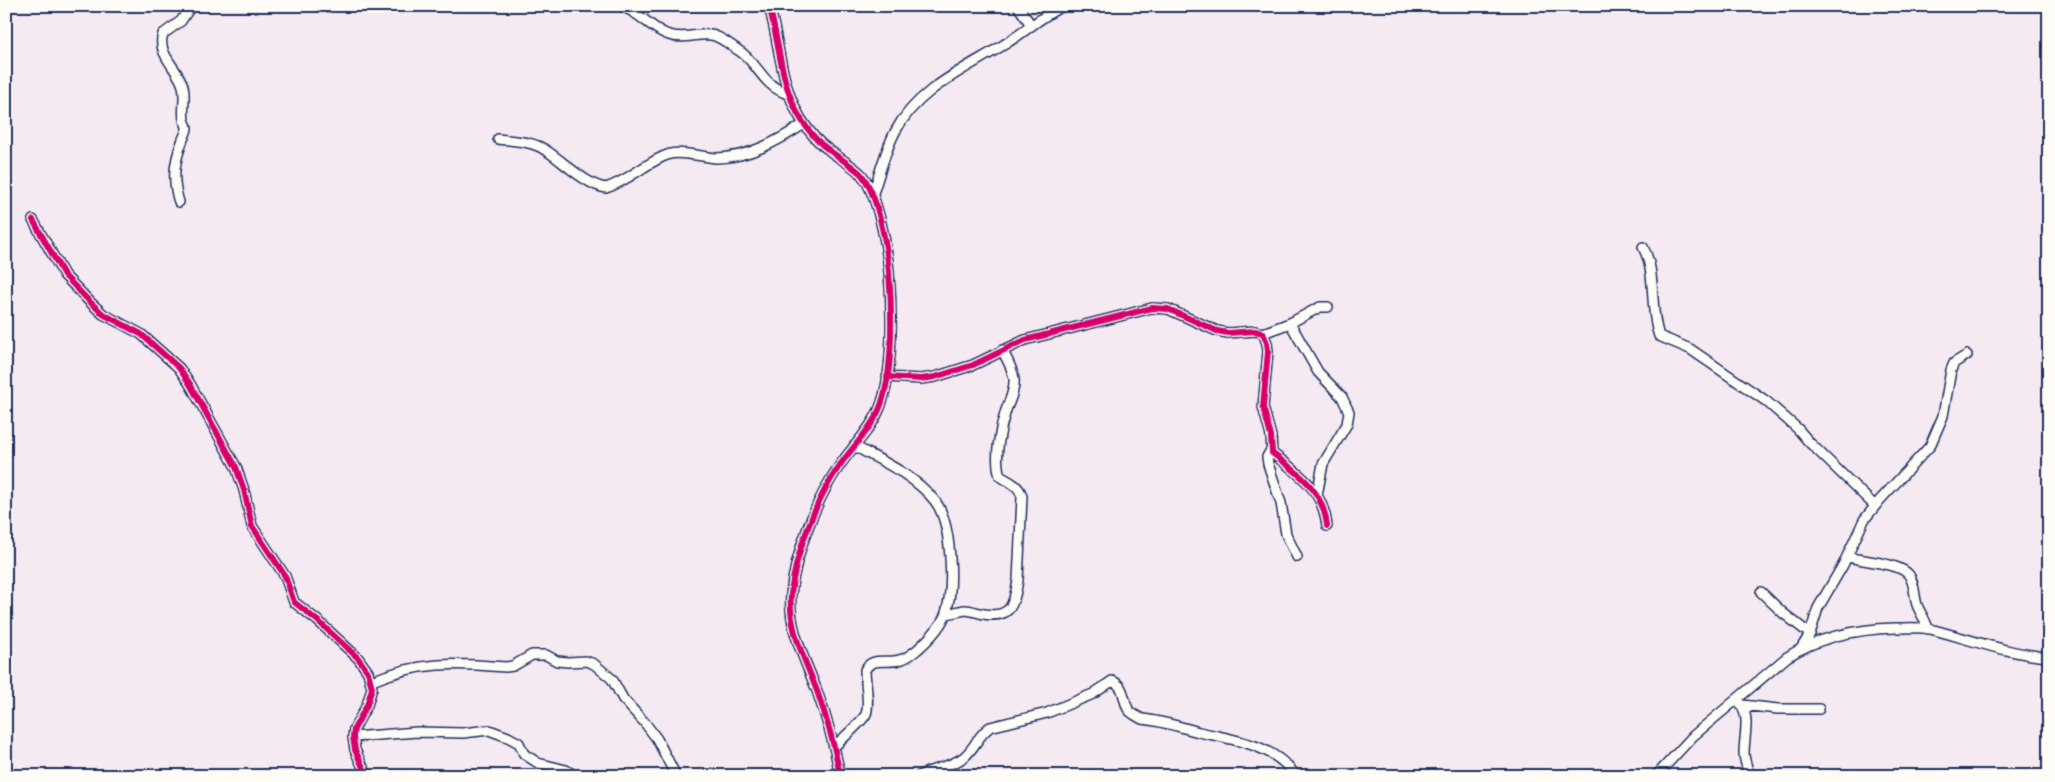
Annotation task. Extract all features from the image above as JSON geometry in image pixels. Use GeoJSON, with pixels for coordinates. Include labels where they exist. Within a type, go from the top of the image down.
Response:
{"type":"FeatureCollection","features":[{"type":"Feature","properties":{"kind":"street"},"geometry":{"type":"LineString","coordinates":[[179,202],[175,190],[174,171],[175,161],[187,128],[184,120],[184,87],[161,43],[163,34],[181,21],[190,6]]}},
{"type":"Feature","properties":{"kind":"street"},"geometry":{"type":"LineString","coordinates":[[620,6],[639,16],[666,35],[687,37],[709,35],[717,37],[747,56],[770,86],[788,94]]}},
{"type":"Feature","properties":{"kind":"street"},"geometry":{"type":"LineString","coordinates":[[769,6],[788,94],[804,124],[828,150],[859,172],[873,193],[887,252],[889,273],[890,333],[884,397],[877,415],[823,493],[797,566],[791,594],[794,632],[835,746],[840,776]]}},
{"type":"Feature","properties":{"kind":"street"},"geometry":{"type":"LineString","coordinates":[[1018,6],[1031,25]]}},
{"type":"Feature","properties":{"kind":"street"},"geometry":{"type":"LineString","coordinates":[[873,193],[895,132],[904,117],[916,104],[951,75],[1011,41],[1031,25],[1063,6]]}},
{"type":"Feature","properties":{"kind":"street"},"geometry":{"type":"LineString","coordinates":[[498,138],[536,145],[594,184],[606,188],[646,165],[670,154],[717,158],[736,157],[750,153],[804,124]]}},
{"type":"Feature","properties":{"kind":"street"},"geometry":{"type":"LineString","coordinates":[[33,220],[64,274],[90,302],[103,314],[141,334],[179,368],[190,384],[236,467],[244,490],[252,526],[285,576],[294,602],[318,621],[358,658],[368,672],[372,681],[370,696],[359,718],[354,736],[355,750],[368,776]]}},
{"type":"Feature","properties":{"kind":"street"},"geometry":{"type":"LineString","coordinates":[[1643,247],[1648,256],[1659,336],[1690,349],[1766,401],[1798,429],[1875,506]]}},
{"type":"Feature","properties":{"kind":"street"},"geometry":{"type":"LineString","coordinates":[[887,377],[921,379],[935,377],[973,365],[1002,350],[1036,337],[1152,308],[1168,308],[1217,331],[1228,333],[1255,331],[1262,333],[1290,323],[1315,309],[1328,307]]}},
{"type":"Feature","properties":{"kind":"street"},"geometry":{"type":"LineString","coordinates":[[1290,323],[1318,372],[1342,397],[1349,412],[1347,424],[1323,464],[1317,495]]}},
{"type":"Feature","properties":{"kind":"street"},"geometry":{"type":"LineString","coordinates":[[1262,333],[1268,343],[1263,407],[1271,436],[1271,450],[1267,457],[1268,464],[1280,503],[1286,534],[1297,557]]}},
{"type":"Feature","properties":{"kind":"street"},"geometry":{"type":"LineString","coordinates":[[946,614],[966,610],[993,616],[1003,614],[1009,611],[1016,593],[1020,562],[1019,533],[1022,497],[1017,486],[1000,476],[997,467],[997,454],[1003,421],[1014,381],[1010,364],[1002,350]]}},
{"type":"Feature","properties":{"kind":"street"},"geometry":{"type":"LineString","coordinates":[[1802,648],[1810,634],[1818,608],[1847,557],[1864,520],[1930,446],[1943,416],[1950,370],[1954,364],[1967,356]]}},
{"type":"Feature","properties":{"kind":"street"},"geometry":{"type":"LineString","coordinates":[[835,746],[861,721],[867,711],[865,670],[868,664],[873,661],[893,662],[907,657],[930,636],[946,614],[949,592],[949,550],[945,523],[936,503],[917,483],[854,446]]}},
{"type":"Feature","properties":{"kind":"street"},"geometry":{"type":"LineString","coordinates":[[1271,450],[1272,453],[1297,472],[1317,495],[1324,508],[1327,526]]}},
{"type":"Feature","properties":{"kind":"street"},"geometry":{"type":"LineString","coordinates":[[1847,557],[1892,565],[1902,569],[1909,575],[1918,608],[1926,620],[1928,629]]}},
{"type":"Feature","properties":{"kind":"street"},"geometry":{"type":"LineString","coordinates":[[1760,592],[1810,634]]}},
{"type":"Feature","properties":{"kind":"street"},"geometry":{"type":"LineString","coordinates":[[1656,776],[1693,736],[1739,703],[1787,657],[1802,648],[1837,635],[1861,629],[1928,629],[2030,655],[2049,657]]}},
{"type":"Feature","properties":{"kind":"street"},"geometry":{"type":"LineString","coordinates":[[372,681],[420,666],[438,664],[506,667],[516,665],[532,655],[546,655],[557,661],[586,661],[612,678],[623,699],[657,739],[676,776]]}},
{"type":"Feature","properties":{"kind":"street"},"geometry":{"type":"LineString","coordinates":[[920,776],[963,758],[975,745],[983,732],[990,727],[1047,713],[1094,694],[1112,681],[1120,686],[1129,710],[1142,719],[1230,737],[1255,745],[1285,762],[1296,776]]}},
{"type":"Feature","properties":{"kind":"street"},"geometry":{"type":"LineString","coordinates":[[1739,703],[1778,709],[1819,709]]}},
{"type":"Feature","properties":{"kind":"street"},"geometry":{"type":"LineString","coordinates":[[1739,703],[1747,720],[1744,755],[1749,776]]}},
{"type":"Feature","properties":{"kind":"street"},"geometry":{"type":"LineString","coordinates":[[354,736],[417,732],[463,733],[489,730],[519,743],[524,754],[538,763],[566,770],[575,776]]}},
{"type":"Feature","properties":{"kind":"cycle path"},"geometry":{"type":"LineString","coordinates":[[769,6],[785,78],[794,106],[817,140],[860,173],[866,181],[880,219],[889,272],[891,342],[884,396],[875,418],[831,478],[815,509],[797,561],[791,594],[792,619],[795,632],[824,712],[840,776]]}},
{"type":"Feature","properties":{"kind":"cycle path"},"geometry":{"type":"LineString","coordinates":[[33,220],[64,275],[90,302],[103,314],[141,334],[179,368],[190,384],[236,467],[244,490],[252,526],[285,576],[294,602],[318,621],[358,658],[368,672],[372,688],[367,705],[354,729],[353,737],[355,750],[367,776]]}},
{"type":"Feature","properties":{"kind":"cycle path"},"geometry":{"type":"LineString","coordinates":[[887,377],[921,379],[935,377],[973,365],[1025,340],[1152,308],[1168,309],[1217,331],[1228,333],[1255,331],[1263,333],[1268,351],[1263,407],[1271,436],[1272,453],[1300,476],[1315,492],[1325,513],[1327,526]]}}]}
